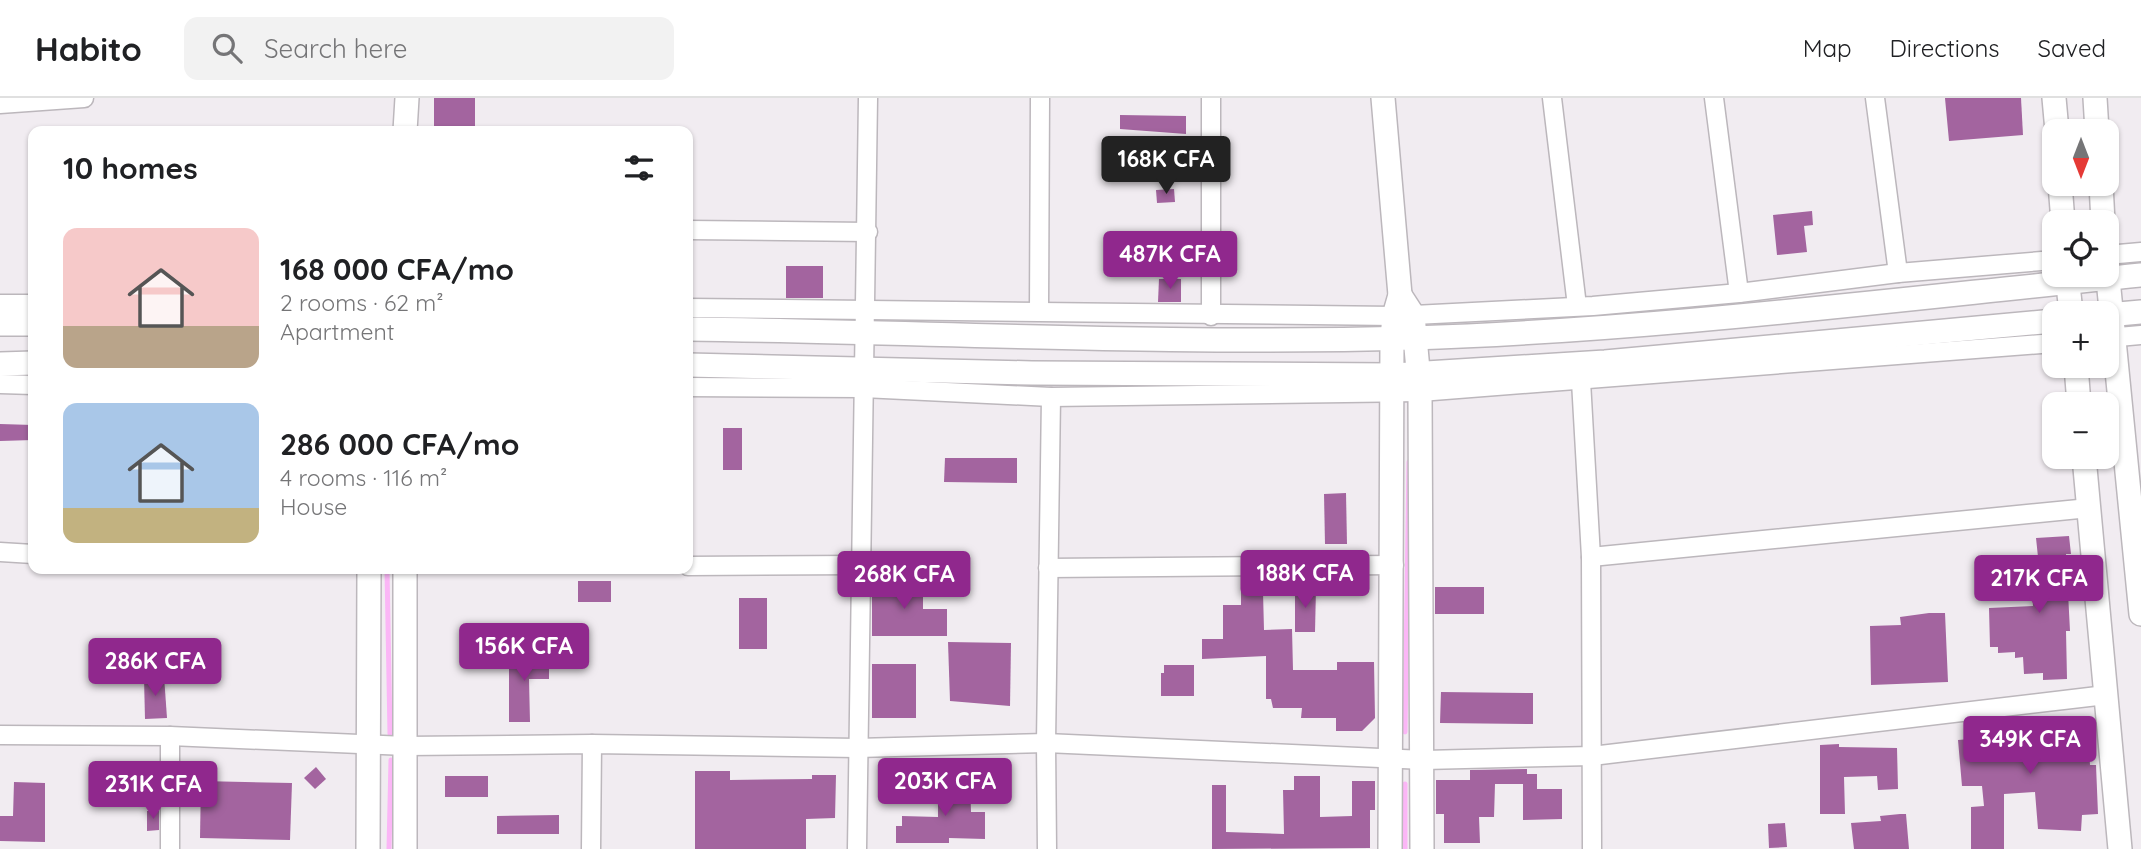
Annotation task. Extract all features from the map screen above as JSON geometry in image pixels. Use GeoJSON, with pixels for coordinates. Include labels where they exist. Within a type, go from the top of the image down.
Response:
{"type":"FeatureCollection","features":[{"type":"Feature","properties":{"kind":"street"},"geometry":{"type":"LineString","coordinates":[[0,104],[84,98]]}},
{"type":"Feature","properties":{"kind":"street"},"geometry":{"type":"LineString","coordinates":[[405,126],[407,98]]}},
{"type":"Feature","properties":{"kind":"street"},"geometry":{"type":"LineString","coordinates":[[857,849],[868,98]]}},
{"type":"Feature","properties":{"kind":"street"},"geometry":{"type":"LineString","coordinates":[[1039,312],[1041,98]]}},
{"type":"Feature","properties":{"kind":"street"},"geometry":{"type":"LineString","coordinates":[[1211,98],[1211,316]]}},
{"type":"Feature","properties":{"kind":"street"},"geometry":{"type":"LineString","coordinates":[[1383,98],[1400,316],[1394,383],[1390,849]]}},
{"type":"Feature","properties":{"kind":"street"},"geometry":{"type":"LineString","coordinates":[[1552,98],[1577,306]]}},
{"type":"Feature","properties":{"kind":"street"},"geometry":{"type":"LineString","coordinates":[[1714,98],[1739,293]]}},
{"type":"Feature","properties":{"kind":"street"},"geometry":{"type":"LineString","coordinates":[[1875,98],[1898,273]]}},
{"type":"Feature","properties":{"kind":"street"},"geometry":{"type":"LineString","coordinates":[[2054,98],[2056,119]]}},
{"type":"Feature","properties":{"kind":"street"},"geometry":{"type":"LineString","coordinates":[[2095,98],[2096,119]]}},
{"type":"Feature","properties":{"kind":"street"},"geometry":{"type":"LineString","coordinates":[[693,230],[868,232]]}},
{"type":"Feature","properties":{"kind":"street"},"geometry":{"type":"LineString","coordinates":[[2119,262],[2141,252]]}},
{"type":"Feature","properties":{"kind":"street"},"geometry":{"type":"LineString","coordinates":[[693,329],[1039,312],[1400,316],[1739,293],[1898,273],[2042,261]]}},
{"type":"Feature","properties":{"kind":"street"},"geometry":{"type":"LineString","coordinates":[[2119,270],[2141,275]]}},
{"type":"Feature","properties":{"kind":"street"},"geometry":{"type":"LineString","coordinates":[[1416,338],[1598,328],[2042,281]]}},
{"type":"Feature","properties":{"kind":"street"},"geometry":{"type":"LineString","coordinates":[[0,304],[28,304]]}},
{"type":"Feature","properties":{"kind":"street"},"geometry":{"type":"LineString","coordinates":[[693,308],[866,321],[1254,341],[1400,316]]}},
{"type":"Feature","properties":{"kind":"street"},"geometry":{"type":"LineString","coordinates":[[2119,322],[2141,312]]}},
{"type":"Feature","properties":{"kind":"street"},"geometry":{"type":"LineString","coordinates":[[1400,316],[1416,338],[1420,383],[1424,760],[1422,849]]}},
{"type":"Feature","properties":{"kind":"street"},"geometry":{"type":"LineString","coordinates":[[1420,383],[1605,362],[2042,322]]}},
{"type":"Feature","properties":{"kind":"street"},"geometry":{"type":"LineString","coordinates":[[0,324],[28,324]]}},
{"type":"Feature","properties":{"kind":"street"},"geometry":{"type":"LineString","coordinates":[[2119,329],[2141,335]]}},
{"type":"Feature","properties":{"kind":"street"},"geometry":{"type":"LineString","coordinates":[[693,387],[1032,373],[1394,383],[1581,381],[2042,344]]}},
{"type":"Feature","properties":{"kind":"street"},"geometry":{"type":"LineString","coordinates":[[0,363],[28,363]]}},
{"type":"Feature","properties":{"kind":"street"},"geometry":{"type":"LineString","coordinates":[[693,365],[864,378],[1051,397],[1394,383]]}},
{"type":"Feature","properties":{"kind":"street"},"geometry":{"type":"LineString","coordinates":[[2118,378],[2136,502],[2141,614]]}},
{"type":"Feature","properties":{"kind":"street"},"geometry":{"type":"LineString","coordinates":[[1581,381],[1591,557],[1592,849]]}},
{"type":"Feature","properties":{"kind":"street"},"geometry":{"type":"LineString","coordinates":[[0,384],[28,385]]}},
{"type":"Feature","properties":{"kind":"street"},"geometry":{"type":"LineString","coordinates":[[1047,849],[1051,397]]}},
{"type":"Feature","properties":{"kind":"street"},"geometry":{"type":"LineString","coordinates":[[2085,469],[2120,849]]}},
{"type":"Feature","properties":{"kind":"street"},"geometry":{"type":"LineString","coordinates":[[1591,557],[2089,508]]}},
{"type":"Feature","properties":{"kind":"street"},"geometry":{"type":"LineString","coordinates":[[0,552],[28,554]]}},
{"type":"Feature","properties":{"kind":"street"},"geometry":{"type":"LineString","coordinates":[[693,566],[860,565]]}},
{"type":"Feature","properties":{"kind":"street"},"geometry":{"type":"LineString","coordinates":[[1048,568],[1394,565]]}},
{"type":"Feature","properties":{"kind":"street"},"geometry":{"type":"LineString","coordinates":[[368,849],[369,574]]}},
{"type":"Feature","properties":{"kind":"street"},"geometry":{"type":"LineString","coordinates":[[405,574],[405,849]]}},
{"type":"Feature","properties":{"kind":"street"},"geometry":{"type":"LineString","coordinates":[[0,735],[170,736],[406,746],[592,744],[857,748],[1046,743],[1424,760],[1592,756],[2106,695]]}},
{"type":"Feature","properties":{"kind":"street"},"geometry":{"type":"LineString","coordinates":[[170,736],[170,849]]}},
{"type":"Feature","properties":{"kind":"street"},"geometry":{"type":"LineString","coordinates":[[591,849],[592,744]]}},
{"type":"Feature","properties":{"kind":"building"},"geometry":{"type":"Polygon","coordinates":[[[434,98],[475,98],[475,126],[434,126],[434,98]]]}},
{"type":"Feature","properties":{"kind":"building"},"geometry":{"type":"Polygon","coordinates":[[[1945,98],[2021,98],[2023,135],[1949,141],[1945,98]]]}},
{"type":"Feature","properties":{"kind":"building"},"geometry":{"type":"Polygon","coordinates":[[[1120,115],[1186,116],[1186,134],[1120,129],[1120,115]]]}},
{"type":"Feature","properties":{"kind":"building"},"geometry":{"type":"Polygon","coordinates":[[[1174,189],[1175,202],[1157,203],[1156,190],[1174,189]]]}},
{"type":"Feature","properties":{"kind":"building"},"geometry":{"type":"Polygon","coordinates":[[[1812,211],[1813,225],[1804,226],[1807,252],[1777,255],[1773,215],[1812,211]]]}},
{"type":"Feature","properties":{"kind":"building"},"geometry":{"type":"Polygon","coordinates":[[[786,266],[823,266],[823,298],[786,298],[786,266]]]}},
{"type":"Feature","properties":{"kind":"building"},"geometry":{"type":"Polygon","coordinates":[[[1159,279],[1181,279],[1181,302],[1158,302],[1159,279]]]}},
{"type":"Feature","properties":{"kind":"building"},"geometry":{"type":"Polygon","coordinates":[[[0,424],[28,425],[28,440],[0,441],[0,424]]]}},
{"type":"Feature","properties":{"kind":"building"},"geometry":{"type":"Polygon","coordinates":[[[723,428],[742,428],[742,470],[723,470],[723,428]]]}},
{"type":"Feature","properties":{"kind":"building"},"geometry":{"type":"Polygon","coordinates":[[[945,458],[1017,458],[1017,483],[944,482],[945,458]]]}},
{"type":"Feature","properties":{"kind":"building"},"geometry":{"type":"Polygon","coordinates":[[[1346,493],[1347,544],[1325,544],[1324,494],[1346,493]]]}},
{"type":"Feature","properties":{"kind":"building"},"geometry":{"type":"Polygon","coordinates":[[[2069,536],[2071,554],[2066,554],[2070,631],[2066,631],[2067,679],[2043,680],[2043,673],[2024,674],[2023,657],[2015,658],[2015,652],[1998,653],[1998,647],[1990,647],[1989,608],[2033,606],[2029,558],[2038,557],[2036,538],[2069,536]]]}},
{"type":"Feature","properties":{"kind":"building"},"geometry":{"type":"Polygon","coordinates":[[[872,580],[923,580],[923,609],[947,609],[947,636],[872,636],[872,580]]]}},
{"type":"Feature","properties":{"kind":"building"},"geometry":{"type":"Polygon","coordinates":[[[578,581],[611,581],[611,602],[578,602],[578,581]]]}},
{"type":"Feature","properties":{"kind":"building"},"geometry":{"type":"Polygon","coordinates":[[[1435,587],[1484,587],[1484,614],[1435,614],[1435,587]]]}},
{"type":"Feature","properties":{"kind":"building"},"geometry":{"type":"Polygon","coordinates":[[[1295,588],[1316,588],[1315,632],[1295,632],[1295,588]]]}},
{"type":"Feature","properties":{"kind":"building"},"geometry":{"type":"Polygon","coordinates":[[[1241,592],[1263,592],[1264,630],[1292,629],[1293,670],[1337,670],[1337,662],[1374,662],[1375,718],[1362,731],[1336,731],[1336,718],[1301,718],[1302,708],[1273,708],[1271,699],[1266,699],[1266,656],[1202,659],[1202,639],[1223,639],[1223,605],[1241,605],[1241,592]]]}},
{"type":"Feature","properties":{"kind":"building"},"geometry":{"type":"Polygon","coordinates":[[[739,598],[767,598],[767,649],[739,649],[739,598]]]}},
{"type":"Feature","properties":{"kind":"building"},"geometry":{"type":"Polygon","coordinates":[[[1945,613],[1948,682],[1871,685],[1870,626],[1901,625],[1900,617],[1945,613]]]}},
{"type":"Feature","properties":{"kind":"building"},"geometry":{"type":"Polygon","coordinates":[[[948,642],[1011,643],[1010,706],[950,701],[948,642]]]}},
{"type":"Feature","properties":{"kind":"building"},"geometry":{"type":"Polygon","coordinates":[[[509,655],[549,655],[549,679],[529,679],[530,722],[509,722],[509,655]]]}},
{"type":"Feature","properties":{"kind":"building"},"geometry":{"type":"Polygon","coordinates":[[[872,664],[916,664],[916,718],[872,718],[872,664]]]}},
{"type":"Feature","properties":{"kind":"building"},"geometry":{"type":"Polygon","coordinates":[[[1164,665],[1194,665],[1194,696],[1161,696],[1161,673],[1164,673],[1164,665]]]}},
{"type":"Feature","properties":{"kind":"building"},"geometry":{"type":"Polygon","coordinates":[[[164,676],[167,718],[145,719],[144,678],[164,676]]]}},
{"type":"Feature","properties":{"kind":"building"},"geometry":{"type":"Polygon","coordinates":[[[1441,692],[1533,693],[1533,724],[1440,723],[1441,692]]]}},
{"type":"Feature","properties":{"kind":"building"},"geometry":{"type":"Polygon","coordinates":[[[2065,719],[2065,722],[2087,720],[2090,765],[2096,765],[2098,814],[2082,815],[2081,831],[2038,829],[2035,792],[2004,794],[2004,849],[1971,849],[1971,807],[1984,806],[1982,786],[1962,786],[1958,740],[1994,737],[1994,727],[2065,719]]]}},
{"type":"Feature","properties":{"kind":"building"},"geometry":{"type":"Polygon","coordinates":[[[1839,744],[1839,747],[1897,748],[1898,789],[1878,790],[1877,776],[1844,777],[1845,814],[1820,814],[1820,745],[1839,744]]]}},
{"type":"Feature","properties":{"kind":"building"},"geometry":{"type":"Polygon","coordinates":[[[316,767],[326,779],[315,789],[304,778],[316,767]]]}},
{"type":"Feature","properties":{"kind":"building"},"geometry":{"type":"Polygon","coordinates":[[[1527,769],[1527,774],[1537,774],[1537,789],[1562,789],[1562,819],[1523,820],[1523,784],[1495,784],[1494,817],[1479,817],[1480,843],[1444,843],[1444,814],[1436,814],[1436,780],[1470,780],[1470,770],[1527,769]]]}},
{"type":"Feature","properties":{"kind":"building"},"geometry":{"type":"Polygon","coordinates":[[[695,771],[730,771],[730,780],[812,779],[812,775],[836,775],[835,818],[806,819],[806,849],[695,849],[695,771]]]}},
{"type":"Feature","properties":{"kind":"building"},"geometry":{"type":"Polygon","coordinates":[[[445,776],[488,776],[488,797],[445,797],[445,776]]]}},
{"type":"Feature","properties":{"kind":"building"},"geometry":{"type":"Polygon","coordinates":[[[1294,776],[1320,776],[1320,817],[1352,816],[1352,781],[1375,781],[1375,810],[1370,810],[1370,848],[1212,849],[1212,785],[1226,785],[1226,832],[1284,834],[1283,790],[1294,790],[1294,776]]]}},
{"type":"Feature","properties":{"kind":"building"},"geometry":{"type":"Polygon","coordinates":[[[938,780],[970,780],[971,812],[985,812],[985,839],[949,838],[949,843],[896,843],[896,826],[902,826],[902,816],[938,817],[938,780]]]}},
{"type":"Feature","properties":{"kind":"building"},"geometry":{"type":"Polygon","coordinates":[[[201,781],[292,783],[290,840],[200,838],[201,781]]]}},
{"type":"Feature","properties":{"kind":"building"},"geometry":{"type":"Polygon","coordinates":[[[14,782],[45,783],[45,842],[0,841],[0,816],[13,816],[14,782]]]}},
{"type":"Feature","properties":{"kind":"building"},"geometry":{"type":"Polygon","coordinates":[[[147,811],[159,811],[159,830],[147,831],[147,811]]]}},
{"type":"Feature","properties":{"kind":"building"},"geometry":{"type":"Polygon","coordinates":[[[1906,814],[1909,849],[1854,849],[1851,823],[1881,821],[1880,816],[1906,814]]]}},
{"type":"Feature","properties":{"kind":"building"},"geometry":{"type":"Polygon","coordinates":[[[559,815],[559,834],[497,834],[497,816],[559,815]]]}},
{"type":"Feature","properties":{"kind":"building"},"geometry":{"type":"Polygon","coordinates":[[[1785,823],[1787,847],[1769,848],[1768,824],[1785,823]]]}},
{"type":"Feature","properties":{"kind":"waterway"},"geometry":{"type":"LineString","coordinates":[[1405,732],[1409,462]]}},
{"type":"Feature","properties":{"kind":"waterway"},"geometry":{"type":"LineString","coordinates":[[387,574],[390,734]]}},
{"type":"Feature","properties":{"kind":"waterway"},"geometry":{"type":"LineString","coordinates":[[389,849],[391,760]]}},
{"type":"Feature","properties":{"kind":"waterway"},"geometry":{"type":"LineString","coordinates":[[1405,784],[1405,849]]}}]}
